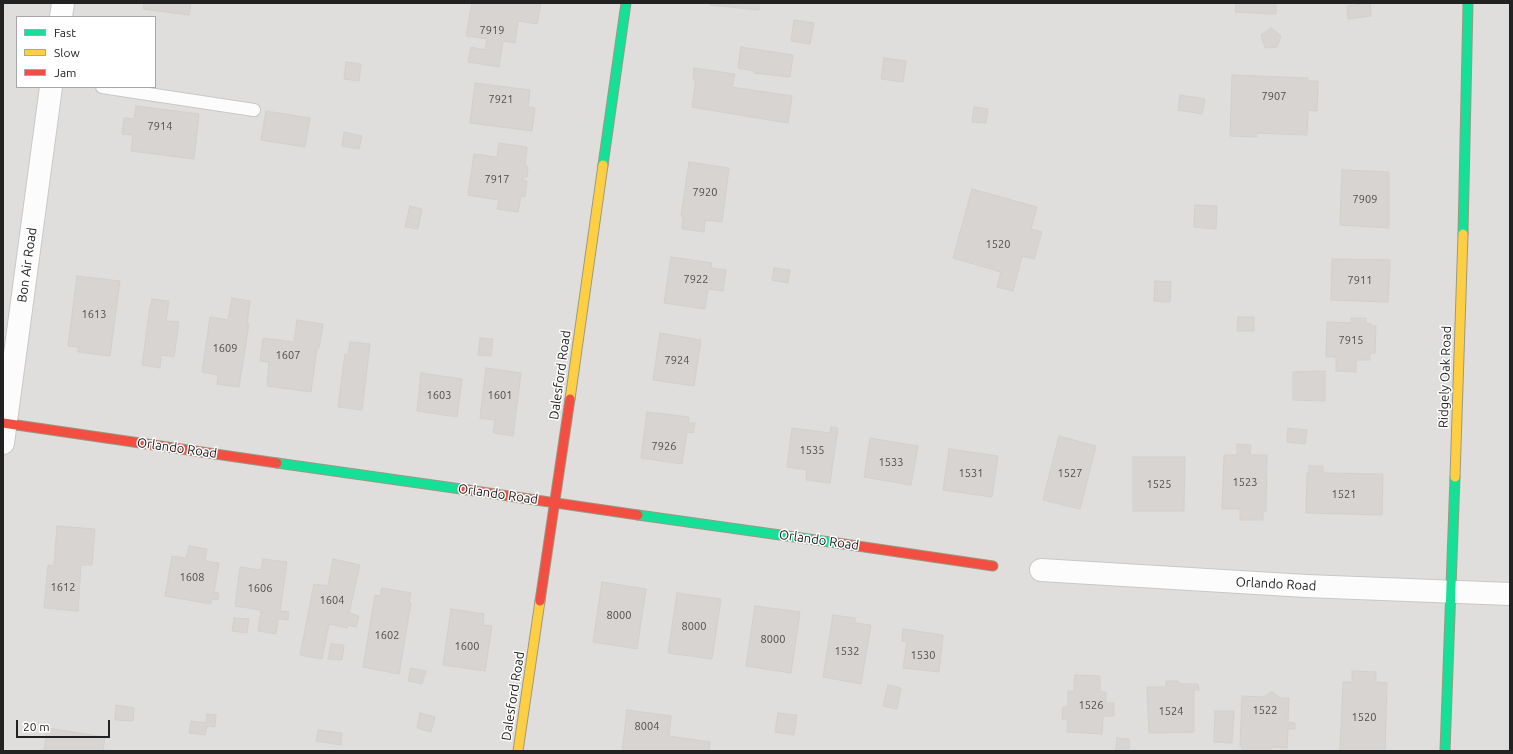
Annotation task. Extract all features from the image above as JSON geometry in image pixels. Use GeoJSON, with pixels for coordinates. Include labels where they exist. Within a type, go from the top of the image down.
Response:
{"type":"FeatureCollection","features":[{"type":"Feature","properties":{"kind":"street"},"geometry":{"type":"LineString","coordinates":[[61,16],[63,3]]}},
{"type":"Feature","properties":{"kind":"street","name":"Dalesford Road"},"geometry":{"type":"LineString","coordinates":[[518,751],[626,3]]}},
{"type":"Feature","properties":{"kind":"street","name":"Ridgely Oak Road"},"geometry":{"type":"LineString","coordinates":[[1445,751],[1463,254],[1468,3]]}},
{"type":"Feature","properties":{"kind":"street","name":"Bon Air Road"},"geometry":{"type":"LineString","coordinates":[[4,430],[51,88]]}},
{"type":"Feature","properties":{"kind":"street","name":"Orlando Road"},"geometry":{"type":"LineString","coordinates":[[4,430],[555,502],[993,566]]}},
{"type":"Feature","properties":{"kind":"street","name":"Orlando Road"},"geometry":{"type":"LineString","coordinates":[[1041,570],[1299,586],[1510,594]]}},
{"type":"Feature","properties":{"kind":"lane"},"geometry":{"type":"LineString","coordinates":[[109,88],[254,110]]}},
{"type":"Feature","properties":{"kind":"shaded area"},"geometry":{"type":"Polygon","coordinates":[[[3,3],[1510,3],[1510,751],[3,751],[3,3]]]}},
{"type":"Feature","properties":{"kind":"building"},"geometry":{"type":"Polygon","coordinates":[[[144,3],[191,3],[189,15],[143,9],[144,3]]]}},
{"type":"Feature","properties":{"kind":"building"},"geometry":{"type":"Polygon","coordinates":[[[472,3],[541,3],[537,24],[518,21],[515,43],[503,41],[499,67],[468,62],[471,47],[485,50],[487,39],[466,36],[472,3]]]}},
{"type":"Feature","properties":{"kind":"building"},"geometry":{"type":"Polygon","coordinates":[[[710,3],[759,3],[759,10],[710,5],[710,3]]]}},
{"type":"Feature","properties":{"kind":"building"},"geometry":{"type":"Polygon","coordinates":[[[1236,3],[1276,3],[1276,14],[1235,12],[1236,3]]]}},
{"type":"Feature","properties":{"kind":"building"},"geometry":{"type":"Polygon","coordinates":[[[1370,3],[1371,16],[1348,19],[1347,6],[1370,3]]]}},
{"type":"Feature","properties":{"kind":"building"},"geometry":{"type":"Polygon","coordinates":[[[794,20],[814,23],[810,44],[791,41],[794,20]]]}},
{"type":"Feature","properties":{"kind":"building"},"geometry":{"type":"Polygon","coordinates":[[[1271,28],[1281,36],[1277,47],[1265,48],[1261,35],[1271,28]]]}},
{"type":"Feature","properties":{"kind":"building"},"geometry":{"type":"Polygon","coordinates":[[[741,47],[793,55],[790,77],[754,73],[754,71],[738,68],[741,47]]]}},
{"type":"Feature","properties":{"kind":"building"},"geometry":{"type":"Polygon","coordinates":[[[884,58],[906,61],[903,82],[881,79],[884,58]]]}},
{"type":"Feature","properties":{"kind":"building"},"geometry":{"type":"Polygon","coordinates":[[[346,62],[361,64],[359,81],[344,79],[346,62]]]}},
{"type":"Feature","properties":{"kind":"building"},"geometry":{"type":"Polygon","coordinates":[[[694,68],[735,74],[732,87],[792,96],[788,123],[692,107],[696,80],[693,80],[694,68]]]}},
{"type":"Feature","properties":{"kind":"building"},"geometry":{"type":"Polygon","coordinates":[[[1232,75],[1308,78],[1308,81],[1318,81],[1317,111],[1308,110],[1307,135],[1257,133],[1257,137],[1230,136],[1232,75]]]}},
{"type":"Feature","properties":{"kind":"building"},"geometry":{"type":"Polygon","coordinates":[[[475,83],[530,90],[528,107],[535,108],[532,131],[470,123],[475,83]]]}},
{"type":"Feature","properties":{"kind":"building"},"geometry":{"type":"Polygon","coordinates":[[[1180,95],[1205,99],[1202,114],[1178,110],[1180,95]]]}},
{"type":"Feature","properties":{"kind":"building"},"geometry":{"type":"Polygon","coordinates":[[[136,106],[199,114],[194,159],[131,151],[133,135],[122,134],[124,118],[134,119],[136,106]]]}},
{"type":"Feature","properties":{"kind":"building"},"geometry":{"type":"Polygon","coordinates":[[[974,107],[988,109],[986,123],[972,122],[974,107]]]}},
{"type":"Feature","properties":{"kind":"building"},"geometry":{"type":"Polygon","coordinates":[[[266,111],[310,118],[305,147],[261,140],[266,111]]]}},
{"type":"Feature","properties":{"kind":"building"},"geometry":{"type":"Polygon","coordinates":[[[344,132],[362,136],[359,149],[342,146],[344,132]]]}},
{"type":"Feature","properties":{"kind":"building"},"geometry":{"type":"Polygon","coordinates":[[[499,143],[527,147],[525,166],[528,167],[527,177],[523,177],[523,180],[527,181],[525,197],[521,196],[518,212],[497,209],[499,200],[468,195],[474,154],[497,157],[499,143]]]}},
{"type":"Feature","properties":{"kind":"building"},"geometry":{"type":"Polygon","coordinates":[[[689,162],[729,168],[722,222],[705,220],[704,232],[682,229],[683,217],[681,216],[689,162]]]}},
{"type":"Feature","properties":{"kind":"building"},"geometry":{"type":"Polygon","coordinates":[[[1342,170],[1389,172],[1389,228],[1340,225],[1342,170]]]}},
{"type":"Feature","properties":{"kind":"building"},"geometry":{"type":"Polygon","coordinates":[[[972,189],[1037,207],[1031,229],[1042,232],[1034,259],[1022,256],[1013,291],[997,287],[1001,272],[953,258],[972,189]]]}},
{"type":"Feature","properties":{"kind":"building"},"geometry":{"type":"Polygon","coordinates":[[[1195,205],[1217,206],[1216,229],[1194,227],[1195,205]]]}},
{"type":"Feature","properties":{"kind":"building"},"geometry":{"type":"Polygon","coordinates":[[[410,206],[422,209],[418,229],[405,227],[410,206]]]}},
{"type":"Feature","properties":{"kind":"building"},"geometry":{"type":"Polygon","coordinates":[[[671,257],[712,263],[711,268],[726,270],[723,291],[708,289],[705,309],[664,303],[671,257]]]}},
{"type":"Feature","properties":{"kind":"building"},"geometry":{"type":"Polygon","coordinates":[[[1332,259],[1390,260],[1388,302],[1331,300],[1332,259]]]}},
{"type":"Feature","properties":{"kind":"building"},"geometry":{"type":"Polygon","coordinates":[[[774,268],[790,270],[788,283],[772,280],[774,268]]]}},
{"type":"Feature","properties":{"kind":"building"},"geometry":{"type":"Polygon","coordinates":[[[77,276],[120,281],[110,356],[78,352],[79,347],[68,346],[77,276]]]}},
{"type":"Feature","properties":{"kind":"building"},"geometry":{"type":"Polygon","coordinates":[[[1155,281],[1171,282],[1170,302],[1154,301],[1155,281]]]}},
{"type":"Feature","properties":{"kind":"building"},"geometry":{"type":"Polygon","coordinates":[[[232,298],[250,301],[247,324],[249,324],[239,387],[217,384],[218,375],[202,372],[210,317],[228,320],[232,298]]]}},
{"type":"Feature","properties":{"kind":"building"},"geometry":{"type":"Polygon","coordinates":[[[152,299],[169,301],[166,321],[179,322],[174,357],[161,355],[160,368],[142,365],[152,299]]]}},
{"type":"Feature","properties":{"kind":"building"},"geometry":{"type":"Polygon","coordinates":[[[1238,317],[1254,317],[1254,331],[1237,331],[1238,317]]]}},
{"type":"Feature","properties":{"kind":"building"},"geometry":{"type":"Polygon","coordinates":[[[1351,318],[1366,318],[1366,323],[1371,324],[1371,326],[1376,326],[1375,353],[1370,353],[1370,360],[1356,360],[1356,372],[1336,371],[1336,357],[1326,357],[1327,322],[1351,323],[1351,318]]]}},
{"type":"Feature","properties":{"kind":"building"},"geometry":{"type":"Polygon","coordinates":[[[297,320],[323,324],[319,348],[317,348],[311,392],[267,386],[269,362],[260,361],[263,338],[294,342],[297,320]]]}},
{"type":"Feature","properties":{"kind":"building"},"geometry":{"type":"Polygon","coordinates":[[[660,333],[701,340],[694,386],[653,380],[660,333]]]}},
{"type":"Feature","properties":{"kind":"building"},"geometry":{"type":"Polygon","coordinates":[[[480,338],[493,339],[491,356],[478,355],[480,338]]]}},
{"type":"Feature","properties":{"kind":"building"},"geometry":{"type":"Polygon","coordinates":[[[350,342],[370,344],[362,410],[338,407],[345,354],[348,355],[350,342]]]}},
{"type":"Feature","properties":{"kind":"building"},"geometry":{"type":"Polygon","coordinates":[[[486,368],[521,373],[513,436],[493,433],[495,420],[480,418],[486,368]]]}},
{"type":"Feature","properties":{"kind":"building"},"geometry":{"type":"Polygon","coordinates":[[[1325,371],[1325,401],[1293,400],[1293,372],[1325,371]]]}},
{"type":"Feature","properties":{"kind":"building"},"geometry":{"type":"Polygon","coordinates":[[[421,373],[462,379],[457,417],[417,411],[421,373]]]}},
{"type":"Feature","properties":{"kind":"building"},"geometry":{"type":"Polygon","coordinates":[[[647,412],[689,417],[688,423],[695,423],[693,433],[687,432],[682,464],[641,458],[647,412]]]}},
{"type":"Feature","properties":{"kind":"building"},"geometry":{"type":"Polygon","coordinates":[[[831,427],[838,428],[830,483],[806,480],[807,470],[787,467],[792,428],[830,433],[831,427]]]}},
{"type":"Feature","properties":{"kind":"building"},"geometry":{"type":"Polygon","coordinates":[[[1288,428],[1307,430],[1305,444],[1287,442],[1288,428]]]}},
{"type":"Feature","properties":{"kind":"building"},"geometry":{"type":"Polygon","coordinates":[[[1059,436],[1096,446],[1080,509],[1043,500],[1059,436]]]}},
{"type":"Feature","properties":{"kind":"building"},"geometry":{"type":"Polygon","coordinates":[[[870,438],[918,446],[911,485],[864,477],[870,438]]]}},
{"type":"Feature","properties":{"kind":"building"},"geometry":{"type":"Polygon","coordinates":[[[1237,444],[1251,445],[1250,455],[1267,455],[1266,511],[1263,511],[1263,520],[1240,520],[1240,509],[1222,509],[1224,455],[1237,455],[1237,444]]]}},
{"type":"Feature","properties":{"kind":"building"},"geometry":{"type":"Polygon","coordinates":[[[949,449],[998,456],[992,497],[943,490],[949,449]]]}},
{"type":"Feature","properties":{"kind":"building"},"geometry":{"type":"Polygon","coordinates":[[[1133,457],[1185,457],[1184,511],[1133,511],[1133,457]]]}},
{"type":"Feature","properties":{"kind":"building"},"geometry":{"type":"Polygon","coordinates":[[[1309,466],[1323,466],[1323,473],[1383,474],[1382,515],[1306,513],[1307,473],[1309,473],[1309,466]]]}},
{"type":"Feature","properties":{"kind":"building"},"geometry":{"type":"Polygon","coordinates":[[[57,526],[95,529],[92,565],[81,565],[78,611],[44,608],[48,565],[54,566],[57,526]]]}},
{"type":"Feature","properties":{"kind":"building"},"geometry":{"type":"Polygon","coordinates":[[[189,546],[207,549],[205,561],[219,563],[214,592],[219,593],[218,600],[212,599],[211,604],[165,596],[172,556],[186,558],[189,546]]]}},
{"type":"Feature","properties":{"kind":"building"},"geometry":{"type":"Polygon","coordinates":[[[263,559],[287,562],[280,611],[289,612],[288,620],[278,619],[276,634],[258,631],[261,610],[235,606],[240,567],[261,570],[263,559]]]}},
{"type":"Feature","properties":{"kind":"building"},"geometry":{"type":"Polygon","coordinates":[[[333,559],[360,565],[349,613],[359,616],[356,627],[348,625],[347,628],[329,624],[322,659],[300,655],[314,584],[328,586],[333,559]]]}},
{"type":"Feature","properties":{"kind":"building"},"geometry":{"type":"Polygon","coordinates":[[[602,582],[646,589],[637,649],[593,642],[602,582]]]}},
{"type":"Feature","properties":{"kind":"building"},"geometry":{"type":"Polygon","coordinates":[[[382,588],[411,593],[409,602],[411,603],[399,674],[363,667],[375,595],[380,596],[382,588]]]}},
{"type":"Feature","properties":{"kind":"building"},"geometry":{"type":"Polygon","coordinates":[[[677,593],[721,599],[712,659],[668,653],[677,593]]]}},
{"type":"Feature","properties":{"kind":"building"},"geometry":{"type":"Polygon","coordinates":[[[755,606],[800,612],[791,673],[746,666],[755,606]]]}},
{"type":"Feature","properties":{"kind":"building"},"geometry":{"type":"Polygon","coordinates":[[[451,609],[484,614],[483,625],[492,626],[485,671],[443,665],[451,609]]]}},
{"type":"Feature","properties":{"kind":"building"},"geometry":{"type":"Polygon","coordinates":[[[833,615],[855,618],[855,623],[871,625],[861,684],[823,677],[833,615]]]}},
{"type":"Feature","properties":{"kind":"building"},"geometry":{"type":"Polygon","coordinates":[[[234,618],[249,619],[247,633],[232,631],[234,618]]]}},
{"type":"Feature","properties":{"kind":"building"},"geometry":{"type":"Polygon","coordinates":[[[903,629],[943,635],[939,672],[903,668],[907,642],[902,641],[903,629]]]}},
{"type":"Feature","properties":{"kind":"building"},"geometry":{"type":"Polygon","coordinates":[[[331,644],[344,645],[342,660],[328,659],[331,644]]]}},
{"type":"Feature","properties":{"kind":"building"},"geometry":{"type":"Polygon","coordinates":[[[411,668],[426,671],[422,684],[408,681],[411,668]]]}},
{"type":"Feature","properties":{"kind":"building"},"geometry":{"type":"Polygon","coordinates":[[[1352,671],[1376,672],[1376,682],[1387,683],[1385,751],[1340,751],[1343,682],[1352,682],[1352,671]]]}},
{"type":"Feature","properties":{"kind":"building"},"geometry":{"type":"Polygon","coordinates":[[[1075,675],[1100,676],[1100,692],[1106,692],[1106,703],[1114,703],[1114,716],[1103,716],[1102,734],[1067,732],[1068,719],[1062,719],[1063,707],[1068,707],[1068,691],[1074,691],[1075,675]]]}},
{"type":"Feature","properties":{"kind":"building"},"geometry":{"type":"Polygon","coordinates":[[[1166,681],[1178,681],[1179,684],[1198,684],[1199,690],[1194,690],[1194,732],[1149,733],[1147,687],[1166,687],[1166,681]]]}},
{"type":"Feature","properties":{"kind":"building"},"geometry":{"type":"Polygon","coordinates":[[[888,685],[901,688],[897,709],[883,706],[888,685]]]}},
{"type":"Feature","properties":{"kind":"building"},"geometry":{"type":"Polygon","coordinates":[[[1272,692],[1281,698],[1289,698],[1288,722],[1295,723],[1295,729],[1288,729],[1287,748],[1271,747],[1271,751],[1242,751],[1242,747],[1240,746],[1242,696],[1263,697],[1272,692]]]}},
{"type":"Feature","properties":{"kind":"building"},"geometry":{"type":"Polygon","coordinates":[[[116,705],[134,708],[133,721],[115,720],[116,705]]]}},
{"type":"Feature","properties":{"kind":"building"},"geometry":{"type":"Polygon","coordinates":[[[627,710],[671,716],[669,736],[710,742],[709,751],[622,751],[627,710]]]}},
{"type":"Feature","properties":{"kind":"building"},"geometry":{"type":"Polygon","coordinates":[[[1215,711],[1234,711],[1232,743],[1214,742],[1215,711]]]}},
{"type":"Feature","properties":{"kind":"building"},"geometry":{"type":"Polygon","coordinates":[[[420,713],[435,717],[431,732],[417,728],[420,713]]]}},
{"type":"Feature","properties":{"kind":"building"},"geometry":{"type":"Polygon","coordinates":[[[778,713],[797,715],[794,735],[775,732],[778,713]]]}},
{"type":"Feature","properties":{"kind":"building"},"geometry":{"type":"Polygon","coordinates":[[[207,714],[216,715],[215,727],[207,726],[205,735],[189,733],[191,721],[206,723],[207,714]]]}},
{"type":"Feature","properties":{"kind":"building"},"geometry":{"type":"Polygon","coordinates":[[[47,728],[105,737],[103,751],[44,751],[47,728]]]}},
{"type":"Feature","properties":{"kind":"building"},"geometry":{"type":"Polygon","coordinates":[[[318,730],[342,733],[341,745],[316,741],[318,730]]]}},
{"type":"Feature","properties":{"kind":"building"},"geometry":{"type":"Polygon","coordinates":[[[1117,738],[1129,739],[1129,751],[1116,751],[1117,738]]]}},
{"type":"Feature","properties":{"kind":"traffic: fast"},"geometry":{"type":"LineString","coordinates":[[603,165],[626,3]]}},
{"type":"Feature","properties":{"kind":"traffic: fast"},"geometry":{"type":"LineString","coordinates":[[1463,234],[1468,3]]}},
{"type":"Feature","properties":{"kind":"traffic: fast"},"geometry":{"type":"LineString","coordinates":[[277,463],[461,489]]}},
{"type":"Feature","properties":{"kind":"traffic: fast"},"geometry":{"type":"LineString","coordinates":[[1445,751],[1455,477]]}},
{"type":"Feature","properties":{"kind":"traffic: fast"},"geometry":{"type":"LineString","coordinates":[[638,515],[837,543]]}},
{"type":"Feature","properties":{"kind":"traffic: slow"},"geometry":{"type":"LineString","coordinates":[[570,399],[603,165]]}},
{"type":"Feature","properties":{"kind":"traffic: slow"},"geometry":{"type":"LineString","coordinates":[[1455,477],[1463,234]]}},
{"type":"Feature","properties":{"kind":"traffic: slow"},"geometry":{"type":"LineString","coordinates":[[518,751],[540,601]]}},
{"type":"Feature","properties":{"kind":"traffic: jam"},"geometry":{"type":"LineString","coordinates":[[540,601],[570,399]]}},
{"type":"Feature","properties":{"kind":"traffic: jam"},"geometry":{"type":"LineString","coordinates":[[3,423],[277,463]]}},
{"type":"Feature","properties":{"kind":"traffic: jam"},"geometry":{"type":"LineString","coordinates":[[461,489],[638,515]]}},
{"type":"Feature","properties":{"kind":"traffic: jam"},"geometry":{"type":"LineString","coordinates":[[837,543],[993,566]]}}]}
